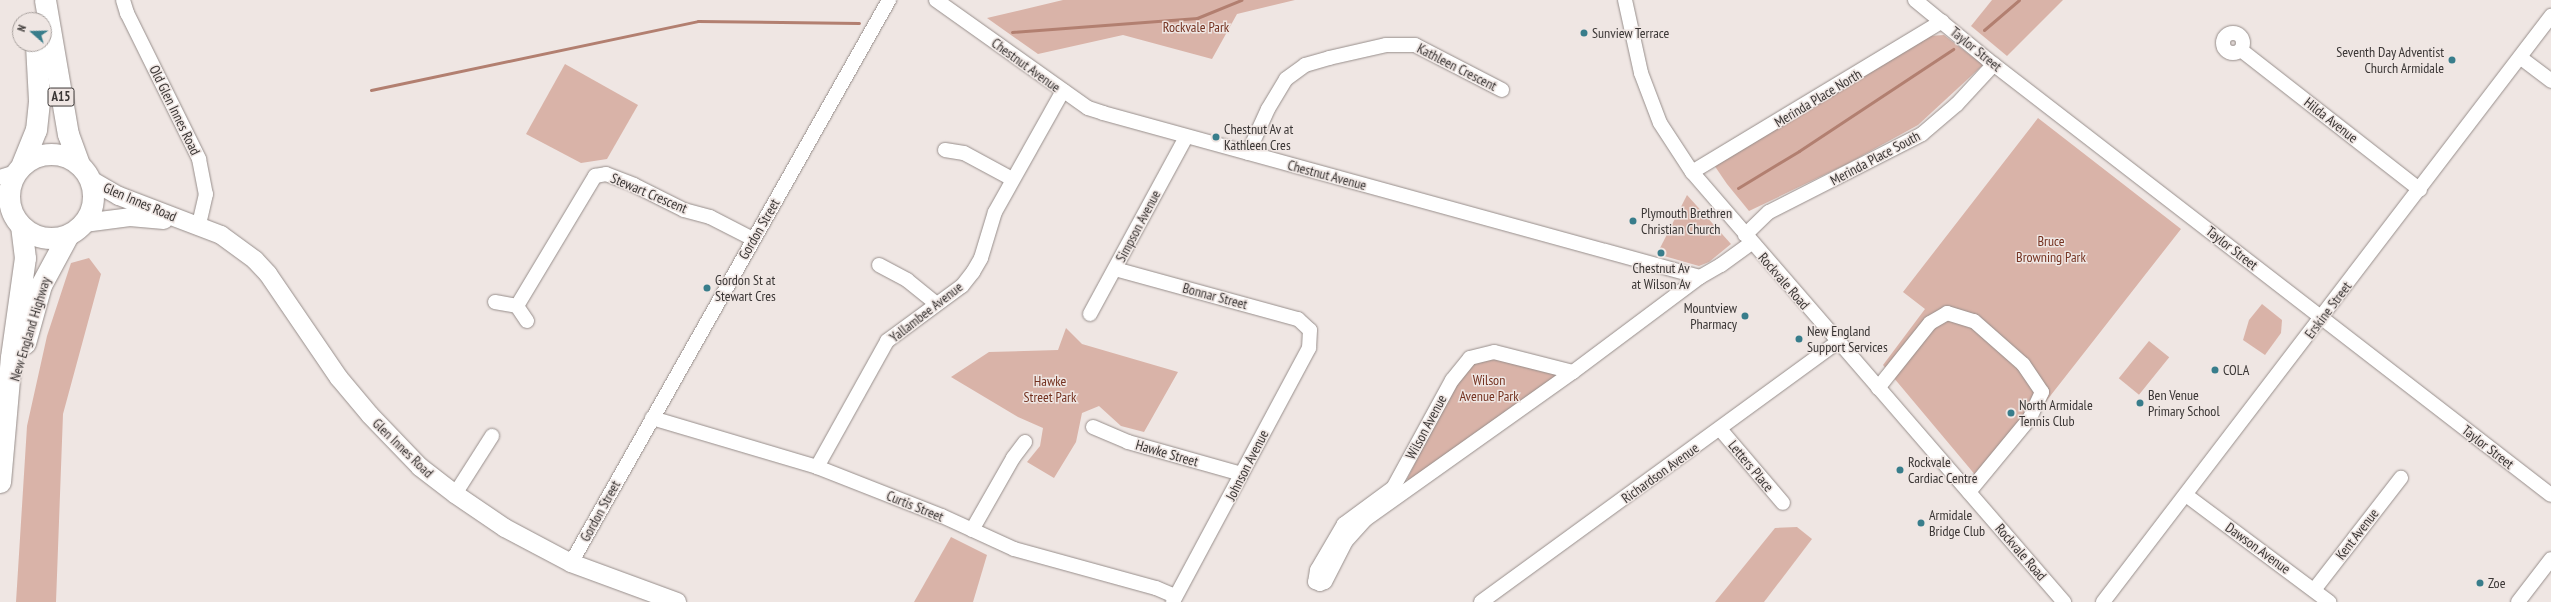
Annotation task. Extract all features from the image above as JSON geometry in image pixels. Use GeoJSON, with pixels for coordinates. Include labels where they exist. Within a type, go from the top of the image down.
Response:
{"type":"FeatureCollection","features":[{"type":"Feature","properties":{"kind":"highway"},"geometry":{"type":"LineString","coordinates":[[33,0],[34,12]]}},
{"type":"Feature","properties":{"kind":"highway","name":"A15"},"geometry":{"type":"LineString","coordinates":[[36,52],[39,100],[36,130],[12,171],[9,187],[4,201],[21,226],[35,236],[52,238],[76,229],[91,210],[94,195],[91,180],[78,162],[68,134],[45,0]]}},
{"type":"Feature","properties":{"kind":"highway","name":"A15"},"geometry":{"type":"LineString","coordinates":[[12,171],[39,154],[60,153],[78,162]]}},
{"type":"Feature","properties":{"kind":"highway","name":"New England Highway"},"geometry":{"type":"LineString","coordinates":[[0,482],[11,356],[25,258],[21,226]]}},
{"type":"Feature","properties":{"kind":"highway","name":"New England Highway"},"geometry":{"type":"LineString","coordinates":[[8,404],[41,285],[76,229]]}},
{"type":"Feature","properties":{"kind":"main road","name":"Glen Innes Road"},"geometry":{"type":"LineString","coordinates":[[91,180],[119,196],[194,224],[231,241],[255,260],[339,378],[370,415],[420,467],[455,494],[505,528],[571,563],[677,602]]}},
{"type":"Feature","properties":{"kind":"main road","name":"Glen Innes Road"},"geometry":{"type":"LineString","coordinates":[[76,229],[130,217],[194,224]]}},
{"type":"Feature","properties":{"kind":"street","name":"Old Glen Innes Road"},"geometry":{"type":"LineString","coordinates":[[123,0],[127,13],[199,160],[206,194],[194,224]]}},
{"type":"Feature","properties":{"kind":"street","name":"Gordon Street"},"geometry":{"type":"LineString","coordinates":[[571,563],[889,0]]}},
{"type":"Feature","properties":{"kind":"street","name":"Chestnut Avenue"},"geometry":{"type":"LineString","coordinates":[[936,0],[1088,108],[1700,277]]}},
{"type":"Feature","properties":{"kind":"street","name":"Rockvale Road"},"geometry":{"type":"LineString","coordinates":[[1625,0],[1641,73],[1660,123],[1692,172],[1748,239],[2064,602]]}},
{"type":"Feature","properties":{"kind":"street","name":"Taylor Street"},"geometry":{"type":"LineString","coordinates":[[1915,0],[1994,64],[2551,495]]}},
{"type":"Feature","properties":{"kind":"street","name":"Erskine Street"},"geometry":{"type":"LineString","coordinates":[[2103,602],[2420,190],[2551,16]]}},
{"type":"Feature","properties":{"kind":"street","name":"Merinda Place North"},"geometry":{"type":"LineString","coordinates":[[1692,172],[1942,22]]}},
{"type":"Feature","properties":{"kind":"street","name":"Kathleen Crescent"},"geometry":{"type":"LineString","coordinates":[[1248,153],[1268,109],[1286,79],[1305,65],[1329,58],[1386,45],[1415,45],[1502,90]]}},
{"type":"Feature","properties":{"kind":"street","name":"Hilda Avenue"},"geometry":{"type":"LineString","coordinates":[[2241,50],[2420,190]]}},
{"type":"Feature","properties":{"kind":"street"},"geometry":{"type":"LineString","coordinates":[[2520,58],[2551,81]]}},
{"type":"Feature","properties":{"kind":"street","name":"Merinda Place South"},"geometry":{"type":"LineString","coordinates":[[1748,239],[1769,212],[1922,134],[1957,104],[1994,64]]}},
{"type":"Feature","properties":{"kind":"street","name":"Yallambee Avenue"},"geometry":{"type":"LineString","coordinates":[[817,467],[887,341],[962,286],[973,272],[981,258],[995,212],[1012,179],[1063,91]]}},
{"type":"Feature","properties":{"kind":"street","name":"Simpson Avenue"},"geometry":{"type":"LineString","coordinates":[[1090,314],[1186,136]]}},
{"type":"Feature","properties":{"kind":"street"},"geometry":{"type":"LineString","coordinates":[[945,150],[964,153],[1012,179]]}},
{"type":"Feature","properties":{"kind":"street","name":"Stewart Crescent"},"geometry":{"type":"LineString","coordinates":[[517,306],[595,176],[606,174],[634,185],[684,210],[710,217],[753,239]]}},
{"type":"Feature","properties":{"kind":"street","name":"Wilson Avenue"},"geometry":{"type":"LineString","coordinates":[[1336,548],[1354,530],[1363,515],[1573,372],[1700,277],[1721,265],[1748,239]]}},
{"type":"Feature","properties":{"kind":"street"},"geometry":{"type":"LineString","coordinates":[[879,266],[907,280],[937,304]]}},
{"type":"Feature","properties":{"kind":"street","name":"Bonnar Street"},"geometry":{"type":"LineString","coordinates":[[1115,269],[1298,319],[1310,330]]}},
{"type":"Feature","properties":{"kind":"street"},"geometry":{"type":"LineString","coordinates":[[495,302],[517,306],[527,321]]}},
{"type":"Feature","properties":{"kind":"street"},"geometry":{"type":"LineString","coordinates":[[1878,388],[1930,323],[1948,313],[1974,321],[2023,364],[2042,392],[2030,418],[1969,492]]}},
{"type":"Feature","properties":{"kind":"street","name":"Johnson Avenue"},"geometry":{"type":"LineString","coordinates":[[1174,599],[1309,348],[1310,330]]}},
{"type":"Feature","properties":{"kind":"street","name":"Richardson Avenue"},"geometry":{"type":"LineString","coordinates":[[1481,602],[1838,342]]}},
{"type":"Feature","properties":{"kind":"street","name":"Wilson Avenue"},"geometry":{"type":"LineString","coordinates":[[1396,492],[1452,380],[1470,358],[1494,352],[1573,372]]}},
{"type":"Feature","properties":{"kind":"street","name":"Curtis Street"},"geometry":{"type":"LineString","coordinates":[[652,418],[817,467],[972,530],[1014,549],[1156,588],[1174,599]]}},
{"type":"Feature","properties":{"kind":"street","name":"Hawke Street"},"geometry":{"type":"LineString","coordinates":[[1093,427],[1128,442],[1242,474]]}},
{"type":"Feature","properties":{"kind":"street","name":"Letters Place"},"geometry":{"type":"LineString","coordinates":[[1720,429],[1783,503]]}},
{"type":"Feature","properties":{"kind":"street"},"geometry":{"type":"LineString","coordinates":[[455,494],[492,436]]}},
{"type":"Feature","properties":{"kind":"street"},"geometry":{"type":"LineString","coordinates":[[972,530],[1013,458],[1025,442]]}},
{"type":"Feature","properties":{"kind":"street","name":"Kent Avenue"},"geometry":{"type":"LineString","coordinates":[[2314,590],[2401,478]]}},
{"type":"Feature","properties":{"kind":"street","name":"Dawson Avenue"},"geometry":{"type":"LineString","coordinates":[[2186,495],[2329,602]]}},
{"type":"Feature","properties":{"kind":"street"},"geometry":{"type":"LineString","coordinates":[[2518,602],[2551,559]]}},
{"type":"Feature","properties":{"kind":"green space","name":"Rockvale Park"},"geometry":{"type":"Polygon","coordinates":[[[1063,0],[1295,0],[1237,14],[1212,59],[1123,35],[1038,54],[987,18],[1063,0]]]}},
{"type":"Feature","properties":{"kind":"green space"},"geometry":{"type":"Polygon","coordinates":[[[1992,0],[2063,0],[2007,56],[1971,26],[1992,0]]]}},
{"type":"Feature","properties":{"kind":"green space"},"geometry":{"type":"Polygon","coordinates":[[[1944,35],[1983,65],[1918,125],[1847,164],[1749,211],[1714,165],[1929,36],[1944,35]]]}},
{"type":"Feature","properties":{"kind":"green space"},"geometry":{"type":"Polygon","coordinates":[[[565,64],[638,105],[607,159],[581,163],[526,134],[565,64]]]}},
{"type":"Feature","properties":{"kind":"green space","name":"Bruce Browning Park"},"geometry":{"type":"Polygon","coordinates":[[[2038,118],[2181,229],[1982,483],[1883,365],[1925,309],[1903,292],[2038,118]]]}},
{"type":"Feature","properties":{"kind":"green space"},"geometry":{"type":"Polygon","coordinates":[[[1687,195],[1731,244],[1709,262],[1699,266],[1657,254],[1687,195]]]}},
{"type":"Feature","properties":{"kind":"green space"},"geometry":{"type":"Polygon","coordinates":[[[89,258],[101,274],[63,414],[56,602],[16,602],[27,426],[47,336],[71,263],[89,258]]]}},
{"type":"Feature","properties":{"kind":"green space"},"geometry":{"type":"Polygon","coordinates":[[[2262,304],[2282,320],[2281,333],[2265,355],[2243,340],[2249,320],[2262,304]]]}},
{"type":"Feature","properties":{"kind":"green space","name":"Hawke Street Park"},"geometry":{"type":"Polygon","coordinates":[[[1066,328],[1082,344],[1178,372],[1144,432],[1121,426],[1099,406],[1082,413],[1076,442],[1054,478],[1027,462],[1040,446],[1043,428],[1018,417],[951,377],[989,352],[1058,350],[1066,328]]]}},
{"type":"Feature","properties":{"kind":"green space"},"geometry":{"type":"Polygon","coordinates":[[[2149,341],[2169,357],[2139,395],[2119,378],[2149,341]]]}},
{"type":"Feature","properties":{"kind":"green space","name":"Wilson Avenue Park"},"geometry":{"type":"Polygon","coordinates":[[[1485,355],[1556,373],[1557,376],[1409,481],[1407,479],[1464,367],[1485,355]]]}},
{"type":"Feature","properties":{"kind":"green space"},"geometry":{"type":"Polygon","coordinates":[[[1797,527],[1812,539],[1764,602],[1715,602],[1775,528],[1797,527]]]}},
{"type":"Feature","properties":{"kind":"green space"},"geometry":{"type":"Polygon","coordinates":[[[951,537],[987,555],[973,602],[914,602],[951,537]]]}},
{"type":"Feature","properties":{"kind":"waterway"},"geometry":{"type":"LineString","coordinates":[[1012,32],[1197,18],[1241,0]]}},
{"type":"Feature","properties":{"kind":"waterway"},"geometry":{"type":"LineString","coordinates":[[1984,30],[2019,0]]}},
{"type":"Feature","properties":{"kind":"waterway"},"geometry":{"type":"LineString","coordinates":[[371,90],[698,21],[859,23]]}},
{"type":"Feature","properties":{"kind":"waterway"},"geometry":{"type":"LineString","coordinates":[[1738,188],[1799,151],[1953,49]]}},
{"type":"Feature","properties":{"kind":"place","name":"Sunview Terrace"},"geometry":{"type":"Point","coordinates":[1584,33]}},
{"type":"Feature","properties":{"kind":"place","name":"Seventh Day Adventist Church Armidale"},"geometry":{"type":"Point","coordinates":[2452,60]}},
{"type":"Feature","properties":{"kind":"place","name":"Chestnut Av at Kathleen Cres"},"geometry":{"type":"Point","coordinates":[1216,137]}},
{"type":"Feature","properties":{"kind":"place","name":"Plymouth Brethren Christian Church"},"geometry":{"type":"Point","coordinates":[1633,221]}},
{"type":"Feature","properties":{"kind":"place","name":"Chestnut Av at Wilson Av"},"geometry":{"type":"Point","coordinates":[1661,253]}},
{"type":"Feature","properties":{"kind":"place","name":"Gordon St at Stewart Cres"},"geometry":{"type":"Point","coordinates":[707,288]}},
{"type":"Feature","properties":{"kind":"place","name":"Mountview Pharmacy"},"geometry":{"type":"Point","coordinates":[1745,316]}},
{"type":"Feature","properties":{"kind":"place","name":"New England Support Services"},"geometry":{"type":"Point","coordinates":[1799,339]}},
{"type":"Feature","properties":{"kind":"place","name":"COLA"},"geometry":{"type":"Point","coordinates":[2215,370]}},
{"type":"Feature","properties":{"kind":"place","name":"Ben Venue Primary School"},"geometry":{"type":"Point","coordinates":[2140,403]}},
{"type":"Feature","properties":{"kind":"place","name":"North Armidale Tennis Club"},"geometry":{"type":"Point","coordinates":[2011,413]}},
{"type":"Feature","properties":{"kind":"place","name":"Rockvale Cardiac Centre"},"geometry":{"type":"Point","coordinates":[1900,470]}},
{"type":"Feature","properties":{"kind":"place","name":"Armidale Bridge Club"},"geometry":{"type":"Point","coordinates":[1921,523]}},
{"type":"Feature","properties":{"kind":"place","name":"Zoe"},"geometry":{"type":"Point","coordinates":[2480,583]}}]}
